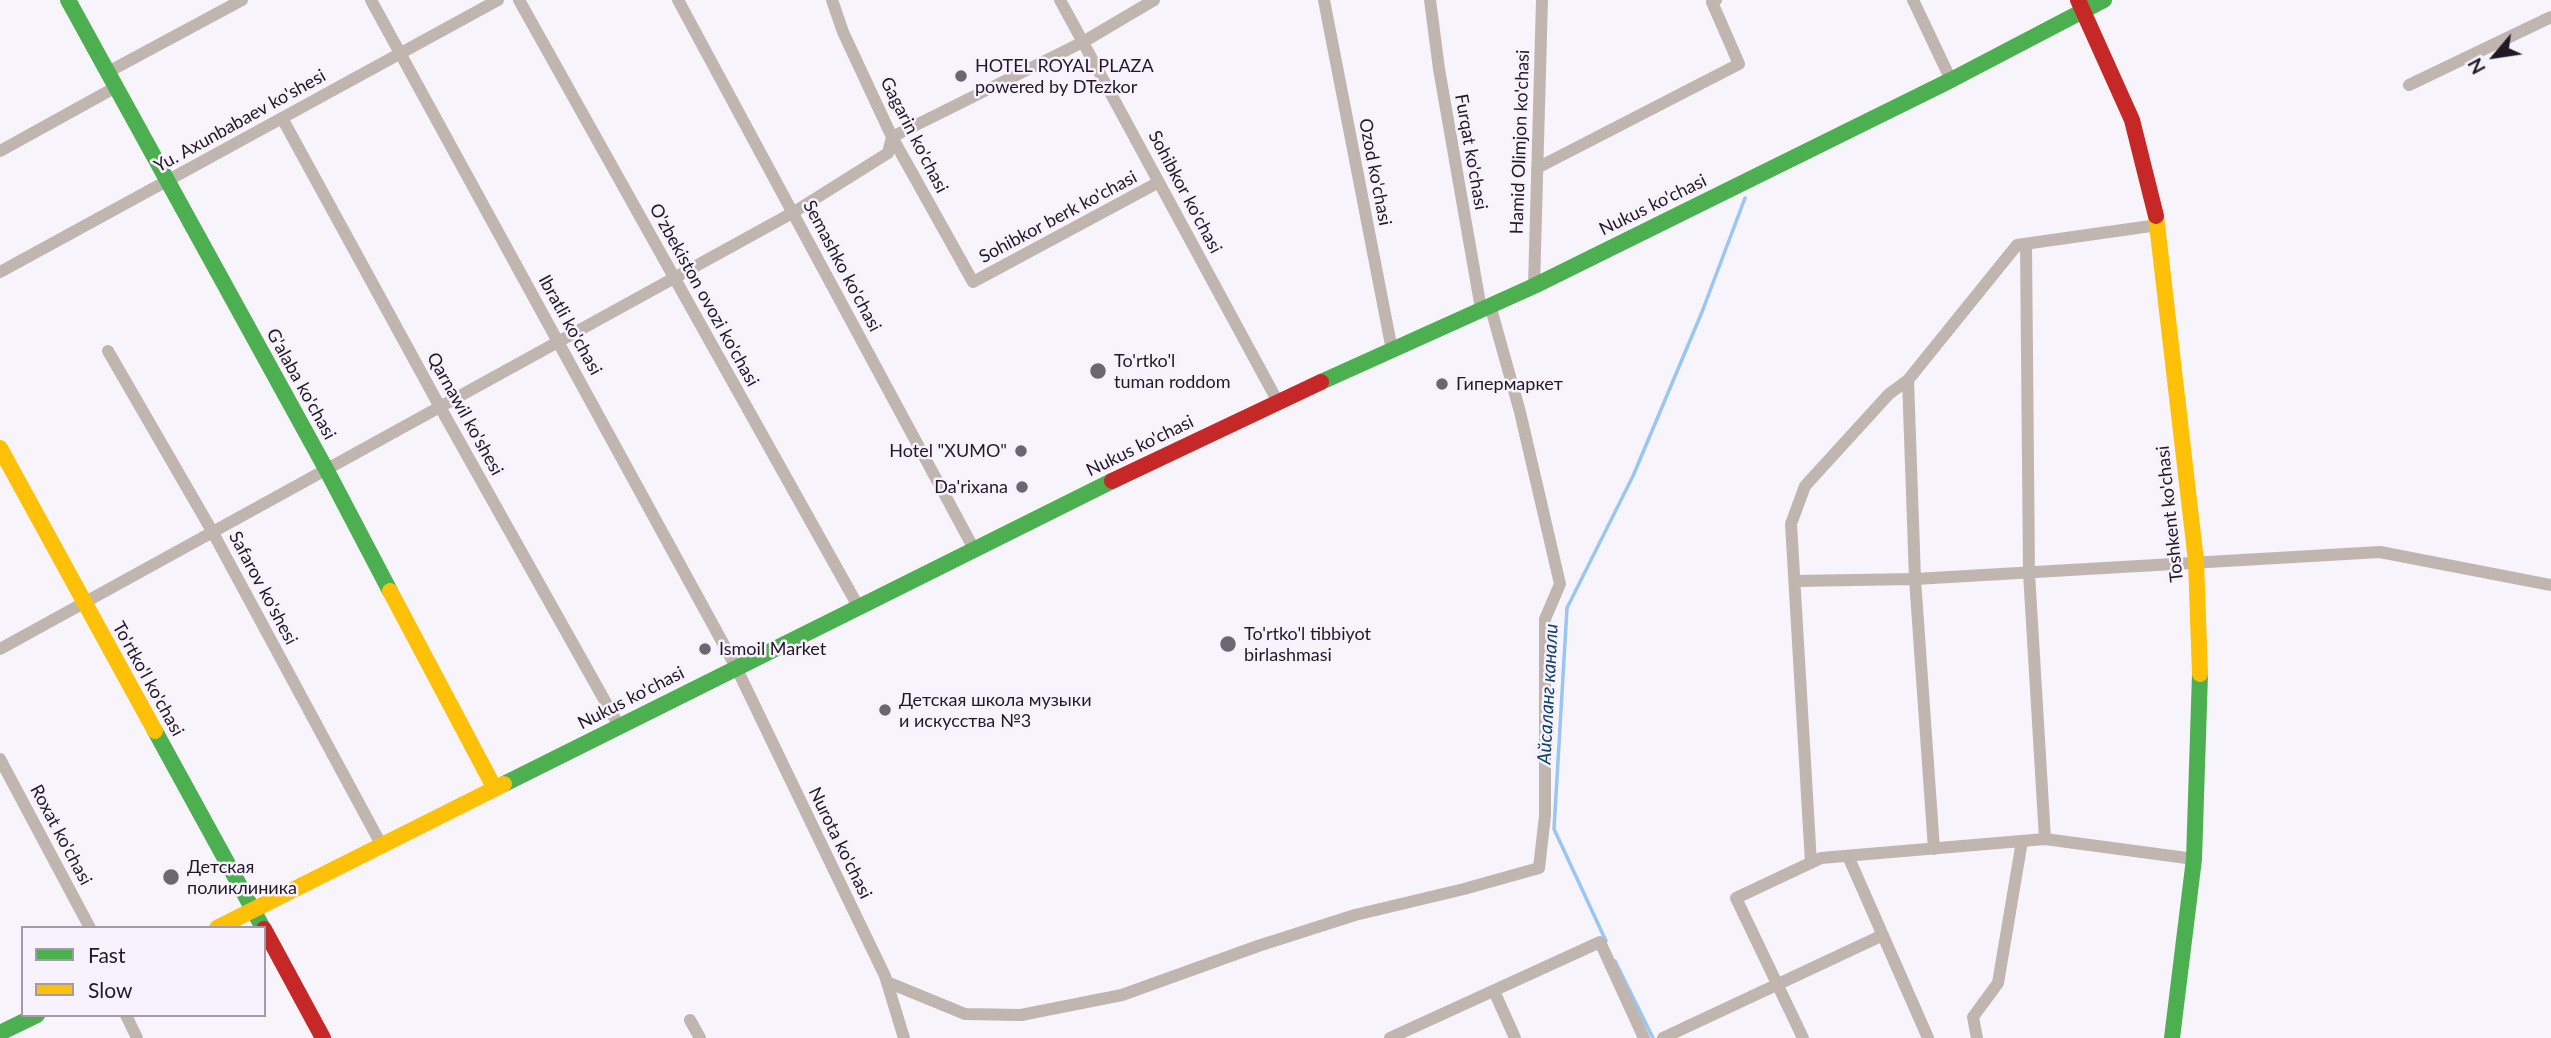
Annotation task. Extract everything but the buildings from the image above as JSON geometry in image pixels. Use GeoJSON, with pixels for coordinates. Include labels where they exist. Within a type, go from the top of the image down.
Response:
{"type":"FeatureCollection","features":[{"type":"Feature","properties":{"kind":"main road","name":"G'alaba ko'chasi"},"geometry":{"type":"LineString","coordinates":[[68,0],[326,469],[495,789]]}},
{"type":"Feature","properties":{"kind":"main road","name":"Nukus ko'chasi"},"geometry":{"type":"LineString","coordinates":[[221,926],[974,549],[1278,402],[1534,286],[1951,80],[2081,4],[2104,0]]}},
{"type":"Feature","properties":{"kind":"main road","name":"Toshkent ko'chasi"},"geometry":{"type":"LineString","coordinates":[[2081,4],[2132,120],[2158,225],[2196,561],[2200,670],[2194,859],[2172,1038]]}},
{"type":"Feature","properties":{"kind":"main road","name":"To'rtko'l ko'chasi"},"geometry":{"type":"LineString","coordinates":[[0,448],[262,926]]}},
{"type":"Feature","properties":{"kind":"main road","name":"To'rtko'l ko'chasi"},"geometry":{"type":"LineString","coordinates":[[266,933],[323,1038]]}},
{"type":"Feature","properties":{"kind":"main road"},"geometry":{"type":"LineString","coordinates":[[0,1033],[33,1017]]}},
{"type":"Feature","properties":{"kind":"street"},"geometry":{"type":"LineString","coordinates":[[108,72],[242,0]]}},
{"type":"Feature","properties":{"kind":"street","name":"Ibratli ko'chasi"},"geometry":{"type":"LineString","coordinates":[[371,0],[736,667]]}},
{"type":"Feature","properties":{"kind":"street","name":"Yu. Axunbabaev ko'shesi"},"geometry":{"type":"LineString","coordinates":[[0,272],[498,0]]}},
{"type":"Feature","properties":{"kind":"street","name":"O'zbekiston ovozi ko'chasi"},"geometry":{"type":"LineString","coordinates":[[519,0],[859,607]]}},
{"type":"Feature","properties":{"kind":"street","name":"Semashko ko'chasi"},"geometry":{"type":"LineString","coordinates":[[678,0],[974,549]]}},
{"type":"Feature","properties":{"kind":"street","name":"Gagarin ko'chasi"},"geometry":{"type":"LineString","coordinates":[[832,0],[892,137],[973,282]]}},
{"type":"Feature","properties":{"kind":"street","name":"Sohibkor ko'chasi"},"geometry":{"type":"LineString","coordinates":[[1060,0],[1278,402]]}},
{"type":"Feature","properties":{"kind":"street"},"geometry":{"type":"LineString","coordinates":[[0,649],[794,212],[888,153],[892,137],[1083,42],[1154,0]]}},
{"type":"Feature","properties":{"kind":"street","name":"Ozod ko'chasi"},"geometry":{"type":"LineString","coordinates":[[1324,0],[1392,350]]}},
{"type":"Feature","properties":{"kind":"street","name":"Furqat ko'chasi"},"geometry":{"type":"LineString","coordinates":[[887,982],[965,1014],[1021,1015],[1122,995],[1258,946],[1355,915],[1539,868],[1545,816],[1545,619],[1560,583],[1520,412],[1486,307],[1439,69],[1430,0]]}},
{"type":"Feature","properties":{"kind":"street","name":"Hamid Olimjon ko'chasi"},"geometry":{"type":"LineString","coordinates":[[1534,286],[1542,0]]}},
{"type":"Feature","properties":{"kind":"street"},"geometry":{"type":"LineString","coordinates":[[1913,0],[1951,80]]}},
{"type":"Feature","properties":{"kind":"street"},"geometry":{"type":"LineString","coordinates":[[1537,169],[1739,64],[1713,1]]}},
{"type":"Feature","properties":{"kind":"street"},"geometry":{"type":"LineString","coordinates":[[2409,85],[2551,17]]}},
{"type":"Feature","properties":{"kind":"street"},"geometry":{"type":"LineString","coordinates":[[2,145],[116,87]]}},
{"type":"Feature","properties":{"kind":"street","name":"Qarnawil ko'shesi"},"geometry":{"type":"LineString","coordinates":[[282,118],[619,726]]}},
{"type":"Feature","properties":{"kind":"street","name":"Sohibkor berk ko'chasi"},"geometry":{"type":"LineString","coordinates":[[973,282],[1159,182]]}},
{"type":"Feature","properties":{"kind":"street"},"geometry":{"type":"LineString","coordinates":[[1811,863],[1791,524],[1805,485],[1889,394],[1908,380],[2017,245],[2158,225]]}},
{"type":"Feature","properties":{"kind":"street"},"geometry":{"type":"LineString","coordinates":[[2026,244],[2029,573],[2045,839]]}},
{"type":"Feature","properties":{"kind":"street","name":"Safarov ko'shesi"},"geometry":{"type":"LineString","coordinates":[[108,351],[212,531],[382,846]]}},
{"type":"Feature","properties":{"kind":"street"},"geometry":{"type":"LineString","coordinates":[[1908,380],[1914,579],[1934,849]]}},
{"type":"Feature","properties":{"kind":"street"},"geometry":{"type":"LineString","coordinates":[[1795,581],[1914,579],[2380,552],[2551,585]]}},
{"type":"Feature","properties":{"kind":"street","name":"Nurota ko'chasi"},"geometry":{"type":"LineString","coordinates":[[736,667],[887,982],[904,1038]]}},
{"type":"Feature","properties":{"kind":"street","name":"Roxat ko'chasi"},"geometry":{"type":"LineString","coordinates":[[0,759],[89,926]]}},
{"type":"Feature","properties":{"kind":"street"},"geometry":{"type":"LineString","coordinates":[[1803,1038],[1736,898],[1821,858],[2045,839],[2194,859]]}},
{"type":"Feature","properties":{"kind":"street"},"geometry":{"type":"LineString","coordinates":[[1976,1038],[1973,1017],[1998,983],[2022,841]]}},
{"type":"Feature","properties":{"kind":"street"},"geometry":{"type":"LineString","coordinates":[[1848,856],[1928,1038]]}},
{"type":"Feature","properties":{"kind":"street"},"geometry":{"type":"LineString","coordinates":[[1664,1038],[1883,935]]}},
{"type":"Feature","properties":{"kind":"street"},"geometry":{"type":"LineString","coordinates":[[1390,1038],[1600,942],[1644,1038]]}},
{"type":"Feature","properties":{"kind":"street"},"geometry":{"type":"LineString","coordinates":[[1494,991],[1515,1038]]}},
{"type":"Feature","properties":{"kind":"street"},"geometry":{"type":"LineString","coordinates":[[127,1017],[137,1038]]}},
{"type":"Feature","properties":{"kind":"street"},"geometry":{"type":"LineString","coordinates":[[690,1020],[700,1038]]}},
{"type":"Feature","properties":{"kind":"waterway","name":"Айсаланг канали"},"geometry":{"type":"LineString","coordinates":[[1606,941],[1554,829],[1567,608],[1633,476],[1702,312],[1745,198]]}},
{"type":"Feature","properties":{"kind":"waterway","name":"Айсаланг канали"},"geometry":{"type":"LineString","coordinates":[[1615,961],[1653,1038]]}},
{"type":"Feature","properties":{"kind":"traffic: fast"},"geometry":{"type":"LineString","coordinates":[[68,0],[326,469],[390,591]]}},
{"type":"Feature","properties":{"kind":"traffic: fast"},"geometry":{"type":"LineString","coordinates":[[1321,382],[1534,286],[1951,80],[2104,0]]}},
{"type":"Feature","properties":{"kind":"traffic: fast"},"geometry":{"type":"LineString","coordinates":[[504,784],[1112,481]]}},
{"type":"Feature","properties":{"kind":"traffic: fast"},"geometry":{"type":"LineString","coordinates":[[2172,1038],[2194,859],[2200,674]]}},
{"type":"Feature","properties":{"kind":"traffic: fast"},"geometry":{"type":"LineString","coordinates":[[155,731],[262,926]]}},
{"type":"Feature","properties":{"kind":"traffic: fast"},"geometry":{"type":"LineString","coordinates":[[0,1033],[33,1017]]}},
{"type":"Feature","properties":{"kind":"traffic: slow"},"geometry":{"type":"LineString","coordinates":[[2156,216],[2196,561],[2200,674]]}},
{"type":"Feature","properties":{"kind":"traffic: slow"},"geometry":{"type":"LineString","coordinates":[[0,448],[155,731]]}},
{"type":"Feature","properties":{"kind":"traffic: slow"},"geometry":{"type":"LineString","coordinates":[[390,591],[495,789]]}},
{"type":"Feature","properties":{"kind":"traffic: slow"},"geometry":{"type":"LineString","coordinates":[[221,926],[504,784]]}},
{"type":"Feature","properties":{"kind":"traffic: jam"},"geometry":{"type":"LineString","coordinates":[[2078,0],[2132,120],[2156,216]]}},
{"type":"Feature","properties":{"kind":"traffic: jam"},"geometry":{"type":"LineString","coordinates":[[1112,481],[1321,382]]}},
{"type":"Feature","properties":{"kind":"traffic: jam"},"geometry":{"type":"LineString","coordinates":[[266,933],[323,1038]]}},
{"type":"Feature","properties":{"kind":"place","name":"HOTEL ROYAL PLAZA powered by DTezkor"},"geometry":{"type":"Point","coordinates":[961,76]}},
{"type":"Feature","properties":{"kind":"place","name":"To'rtko'l tuman roddom"},"geometry":{"type":"Point","coordinates":[1098,371]}},
{"type":"Feature","properties":{"kind":"place","name":"Гипермаркет"},"geometry":{"type":"Point","coordinates":[1442,384]}},
{"type":"Feature","properties":{"kind":"place","name":"Hotel \"XUMO\""},"geometry":{"type":"Point","coordinates":[1021,451]}},
{"type":"Feature","properties":{"kind":"place","name":"Da'rixana"},"geometry":{"type":"Point","coordinates":[1022,487]}},
{"type":"Feature","properties":{"kind":"place","name":"To'rtko'l tibbiyot birlashmasi"},"geometry":{"type":"Point","coordinates":[1228,644]}},
{"type":"Feature","properties":{"kind":"place","name":"Ismoil Market"},"geometry":{"type":"Point","coordinates":[705,649]}},
{"type":"Feature","properties":{"kind":"place","name":"Детская школа музыки и искусства №3"},"geometry":{"type":"Point","coordinates":[885,710]}},
{"type":"Feature","properties":{"kind":"place","name":"Детская поликлиника"},"geometry":{"type":"Point","coordinates":[171,877]}}]}
